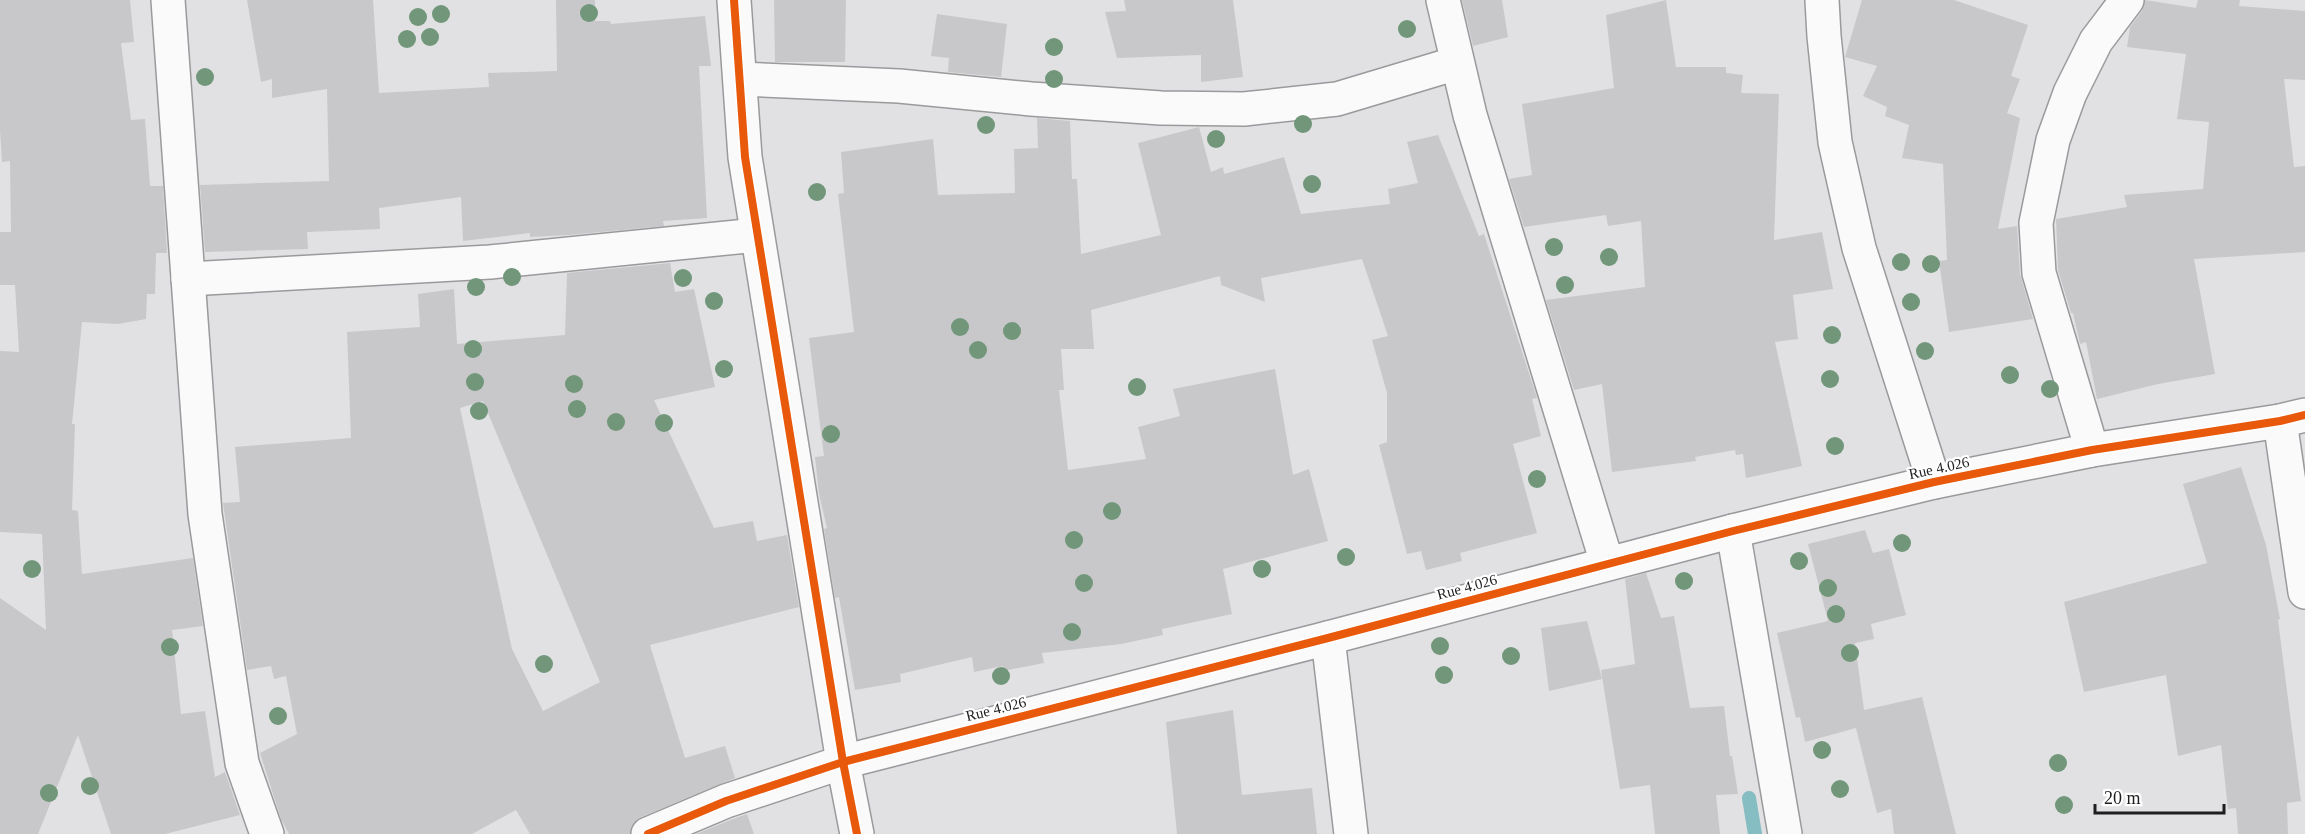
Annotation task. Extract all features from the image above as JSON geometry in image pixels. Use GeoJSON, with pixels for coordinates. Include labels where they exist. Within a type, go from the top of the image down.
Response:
{"type":"FeatureCollection","features":[{"type":"Feature","properties":{"kind":"street"},"geometry":{"type":"LineString","coordinates":[[168,0],[207,525],[242,763],[267,834]]}},
{"type":"Feature","properties":{"kind":"street"},"geometry":{"type":"LineString","coordinates":[[734,0],[745,157],[843,762],[857,834]]}},
{"type":"Feature","properties":{"kind":"street"},"geometry":{"type":"LineString","coordinates":[[1443,0],[1470,115],[1607,563]]}},
{"type":"Feature","properties":{"kind":"street"},"geometry":{"type":"LineString","coordinates":[[1822,0],[1835,142],[1859,248],[1934,482]]}},
{"type":"Feature","properties":{"kind":"street"},"geometry":{"type":"LineString","coordinates":[[2092,450],[2039,273],[2036,223],[2054,140],[2070,93],[2096,41],[2127,0]]}},
{"type":"Feature","properties":{"kind":"street"},"geometry":{"type":"LineString","coordinates":[[740,79],[899,86],[1031,99],[1161,108],[1244,109],[1337,99],[1457,63]]}},
{"type":"Feature","properties":{"kind":"street"},"geometry":{"type":"LineString","coordinates":[[188,279],[490,262],[758,235]]}},
{"type":"Feature","properties":{"kind":"street"},"geometry":{"type":"LineString","coordinates":[[2293,418],[2305,592]]}},
{"type":"Feature","properties":{"kind":"street","name":"Rue 4.026"},"geometry":{"type":"LineString","coordinates":[[648,834],[726,801],[843,762],[1328,638],[1733,531],[1934,482],[2092,450],[2293,418]]}},
{"type":"Feature","properties":{"kind":"street"},"geometry":{"type":"LineString","coordinates":[[1733,531],[1785,834]]}},
{"type":"Feature","properties":{"kind":"street"},"geometry":{"type":"LineString","coordinates":[[1328,638],[1351,834]]}},
{"type":"Feature","properties":{"kind":"building"},"geometry":{"type":"Polygon","coordinates":[[[0,0],[130,0],[134,42],[121,43],[131,120],[145,119],[150,186],[163,186],[167,253],[156,253],[155,294],[147,294],[146,319],[118,324],[82,322],[72,424],[75,424],[72,510],[78,511],[82,574],[193,558],[203,626],[172,630],[181,714],[205,711],[215,777],[225,772],[240,815],[165,834],[111,834],[78,735],[38,834],[0,834],[0,598],[46,630],[42,534],[0,532],[0,351],[19,352],[15,285],[0,285],[0,232],[11,232],[10,161],[2,162],[0,130],[0,0]]]}},
{"type":"Feature","properties":{"kind":"building"},"geometry":{"type":"Polygon","coordinates":[[[247,0],[373,0],[379,93],[489,87],[488,73],[557,71],[556,0],[595,0],[595,21],[610,21],[611,24],[705,16],[711,66],[699,66],[707,218],[663,221],[664,226],[569,235],[530,237],[530,233],[463,241],[461,197],[379,208],[380,229],[307,232],[308,249],[205,252],[200,185],[329,181],[327,89],[272,98],[272,79],[261,82],[247,0]]]}},
{"type":"Feature","properties":{"kind":"building"},"geometry":{"type":"Polygon","coordinates":[[[774,0],[846,0],[845,62],[775,62],[774,0]]]}},
{"type":"Feature","properties":{"kind":"building"},"geometry":{"type":"Polygon","coordinates":[[[1124,0],[1233,0],[1243,77],[1201,82],[1201,55],[1117,58],[1105,12],[1126,11],[1124,0]]]}},
{"type":"Feature","properties":{"kind":"building"},"geometry":{"type":"Polygon","coordinates":[[[1462,0],[1502,0],[1508,37],[1473,46],[1462,0]]]}},
{"type":"Feature","properties":{"kind":"building"},"geometry":{"type":"Polygon","coordinates":[[[1666,0],[1676,67],[1726,67],[1726,73],[1743,75],[1741,93],[1779,94],[1774,240],[1822,232],[1833,289],[1793,295],[1798,339],[1775,342],[1802,466],[1746,478],[1743,454],[1736,455],[1735,450],[1695,457],[1696,461],[1612,472],[1602,384],[1574,390],[1546,300],[1645,287],[1641,221],[1608,226],[1606,215],[1524,227],[1509,179],[1532,175],[1522,104],[1614,88],[1606,15],[1666,0]]]}},
{"type":"Feature","properties":{"kind":"building"},"geometry":{"type":"Polygon","coordinates":[[[1862,0],[1954,0],[2028,25],[2011,76],[2020,79],[2007,113],[2020,118],[1998,229],[2017,226],[2020,274],[2033,319],[1949,332],[1939,261],[1947,260],[1943,164],[1902,158],[1909,125],[1885,116],[1887,107],[1863,96],[1877,66],[1845,57],[1862,0]]]}},
{"type":"Feature","properties":{"kind":"building"},"geometry":{"type":"Polygon","coordinates":[[[2145,0],[2196,8],[2198,0],[2240,0],[2239,6],[2305,11],[2305,80],[2284,79],[2294,167],[2305,166],[2305,252],[2194,259],[2215,374],[2158,384],[2097,399],[2086,342],[2080,344],[2073,313],[2071,313],[2058,270],[2056,219],[2127,207],[2124,195],[2203,189],[2209,122],[2177,119],[2186,54],[2127,47],[2130,27],[2142,11],[2145,0]]]}},
{"type":"Feature","properties":{"kind":"building"},"geometry":{"type":"Polygon","coordinates":[[[937,14],[1007,24],[1001,77],[948,72],[949,58],[931,56],[937,14]]]}},
{"type":"Feature","properties":{"kind":"building"},"geometry":{"type":"Polygon","coordinates":[[[1037,118],[1070,121],[1072,179],[1077,179],[1081,254],[1161,235],[1138,143],[1199,127],[1211,172],[1223,167],[1224,174],[1284,157],[1301,214],[1390,204],[1388,189],[1418,183],[1407,142],[1438,135],[1479,236],[1484,234],[1537,398],[1532,399],[1541,436],[1513,444],[1537,533],[1460,553],[1462,561],[1426,570],[1421,551],[1407,554],[1379,445],[1387,442],[1387,393],[1372,340],[1388,336],[1362,259],[1261,278],[1265,302],[1221,285],[1220,276],[1091,310],[1094,349],[1061,349],[1064,390],[1059,390],[1068,470],[1146,459],[1138,427],[1180,416],[1173,389],[1275,369],[1293,475],[1309,469],[1328,541],[1223,569],[1232,614],[1162,629],[1163,635],[1121,644],[1042,653],[1044,663],[1003,671],[1003,666],[974,672],[972,657],[900,674],[901,682],[855,690],[839,597],[835,598],[824,529],[827,528],[819,494],[815,457],[824,456],[809,338],[854,332],[838,194],[844,193],[841,152],[933,139],[938,195],[1015,193],[1014,149],[1038,148],[1037,118]]]}},
{"type":"Feature","properties":{"kind":"building"},"geometry":{"type":"Polygon","coordinates":[[[670,263],[675,292],[694,289],[715,387],[654,400],[714,528],[753,521],[757,541],[787,535],[799,607],[650,645],[685,758],[725,746],[735,778],[641,817],[633,823],[630,834],[530,834],[516,810],[472,834],[289,834],[281,819],[260,753],[297,734],[286,676],[274,679],[271,666],[247,670],[223,503],[240,502],[235,447],[351,438],[347,332],[420,327],[418,294],[454,289],[457,344],[565,335],[567,273],[670,263]],[[483,401],[460,408],[512,649],[543,711],[600,682],[483,401]]]}},
{"type":"Feature","properties":{"kind":"building"},"geometry":{"type":"Polygon","coordinates":[[[2241,467],[2266,545],[2280,619],[2278,620],[2301,801],[2287,803],[2288,834],[2238,834],[2236,808],[2228,809],[2221,745],[2178,756],[2166,675],[2084,692],[2064,602],[2207,563],[2183,484],[2241,467]]]}},
{"type":"Feature","properties":{"kind":"building"},"geometry":{"type":"Polygon","coordinates":[[[1865,530],[1873,553],[1889,549],[1906,615],[1871,624],[1874,639],[1855,643],[1864,710],[1922,697],[1956,834],[1894,834],[1891,809],[1877,813],[1856,728],[1805,742],[1800,717],[1796,718],[1777,633],[1828,621],[1808,544],[1865,530]]]}},
{"type":"Feature","properties":{"kind":"building"},"geometry":{"type":"Polygon","coordinates":[[[1646,573],[1661,618],[1674,616],[1690,708],[1724,706],[1730,756],[1732,756],[1738,794],[1716,795],[1720,834],[1655,834],[1650,785],[1620,789],[1601,670],[1635,664],[1625,579],[1646,573]]]}},
{"type":"Feature","properties":{"kind":"building"},"geometry":{"type":"Polygon","coordinates":[[[1587,621],[1602,679],[1549,691],[1541,628],[1587,621]]]}},
{"type":"Feature","properties":{"kind":"building"},"geometry":{"type":"Polygon","coordinates":[[[1233,710],[1242,795],[1312,788],[1317,834],[1177,834],[1166,722],[1233,710]]]}},
{"type":"Feature","properties":{"kind":"building"},"geometry":{"type":"Polygon","coordinates":[[[747,814],[754,834],[696,834],[733,819],[747,814]]]}},
{"type":"Feature","properties":{"kind":"waterway"},"geometry":{"type":"LineString","coordinates":[[1749,798],[1755,834]]}},
{"type":"Feature","properties":{"kind":"cycle path"},"geometry":{"type":"LineString","coordinates":[[734,0],[745,157],[843,762],[857,834]]}},
{"type":"Feature","properties":{"kind":"cycle path"},"geometry":{"type":"LineString","coordinates":[[648,834],[726,801],[843,762],[1328,638],[1733,531],[1934,482],[2092,450],[2280,421],[2305,415]]}}]}
